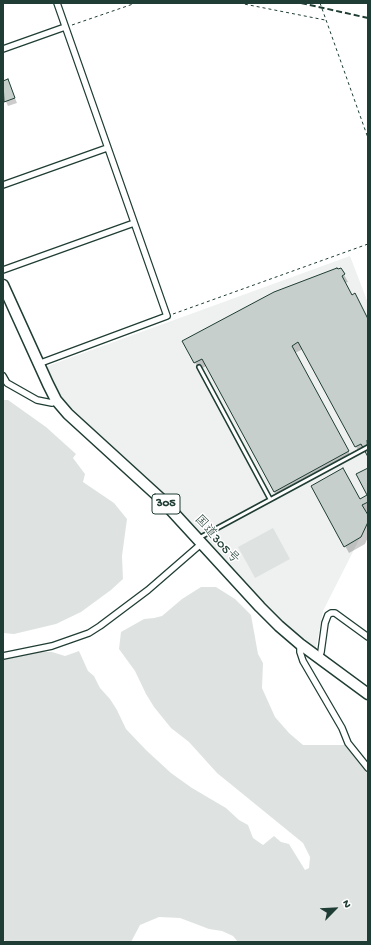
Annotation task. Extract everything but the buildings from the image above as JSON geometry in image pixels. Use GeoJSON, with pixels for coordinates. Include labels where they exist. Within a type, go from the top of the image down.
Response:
{"type":"FeatureCollection","features":[{"type":"Feature","properties":{"kind":"highway","name":"国道305号"},"geometry":{"type":"LineString","coordinates":[[3,284],[38,364],[56,400],[68,414],[160,498],[260,607],[300,644],[368,694]]}},
{"type":"Feature","properties":{"kind":"street"},"geometry":{"type":"LineString","coordinates":[[38,364],[167,316],[57,3]]}},
{"type":"Feature","properties":{"kind":"street"},"geometry":{"type":"LineString","coordinates":[[3,49],[65,27]]}},
{"type":"Feature","properties":{"kind":"street"},"geometry":{"type":"LineString","coordinates":[[3,185],[107,148]]}},
{"type":"Feature","properties":{"kind":"street"},"geometry":{"type":"LineString","coordinates":[[3,270],[134,223]]}},
{"type":"Feature","properties":{"kind":"street"},"geometry":{"type":"LineString","coordinates":[[3,376],[6,383],[37,400],[52,403],[56,400]]}},
{"type":"Feature","properties":{"kind":"street"},"geometry":{"type":"LineString","coordinates":[[3,656],[52,646],[88,633],[100,626],[148,590],[199,542]]}},
{"type":"Feature","properties":{"kind":"street"},"geometry":{"type":"LineString","coordinates":[[319,658],[325,623],[328,615],[331,613],[335,613],[368,637]]}},
{"type":"Feature","properties":{"kind":"street"},"geometry":{"type":"LineString","coordinates":[[300,644],[300,652],[303,661],[342,728],[348,743],[368,768]]}},
{"type":"Feature","properties":{"kind":"lane"},"geometry":{"type":"LineString","coordinates":[[199,367],[270,499]]}},
{"type":"Feature","properties":{"kind":"lane"},"geometry":{"type":"LineString","coordinates":[[199,542],[270,499],[368,447]]}},
{"type":"Feature","properties":{"kind":"path"},"geometry":{"type":"LineString","coordinates":[[65,27],[136,3]]}},
{"type":"Feature","properties":{"kind":"path"},"geometry":{"type":"LineString","coordinates":[[239,3],[326,20]]}},
{"type":"Feature","properties":{"kind":"path"},"geometry":{"type":"LineString","coordinates":[[320,3],[368,138]]}},
{"type":"Feature","properties":{"kind":"path"},"geometry":{"type":"LineString","coordinates":[[167,316],[368,244]]}},
{"type":"Feature","properties":{"kind":"shaded area"},"geometry":{"type":"Polygon","coordinates":[[[350,256],[368,303],[368,522],[323,611],[316,648],[262,604],[199,532],[152,483],[79,419],[59,394],[45,367],[350,256]]]}},
{"type":"Feature","properties":{"kind":"shaded area"},"geometry":{"type":"Polygon","coordinates":[[[3,400],[8,400],[46,427],[76,454],[73,458],[85,474],[83,482],[114,503],[127,519],[122,556],[123,579],[111,590],[81,612],[56,624],[14,634],[3,633],[3,400]]]}},
{"type":"Feature","properties":{"kind":"shaded area"},"geometry":{"type":"Polygon","coordinates":[[[273,528],[290,559],[255,578],[238,547],[273,528]]]}},
{"type":"Feature","properties":{"kind":"shaded area"},"geometry":{"type":"Polygon","coordinates":[[[201,587],[216,587],[235,599],[251,615],[258,654],[263,663],[262,688],[275,717],[289,733],[303,745],[345,745],[368,774],[368,942],[238,942],[233,936],[222,931],[209,929],[180,918],[159,917],[140,925],[131,942],[7,942],[3,939],[3,659],[37,652],[52,652],[65,656],[79,651],[88,671],[94,676],[100,688],[110,699],[126,729],[146,750],[171,773],[192,788],[226,808],[239,820],[248,825],[253,838],[263,845],[274,836],[281,842],[289,844],[305,870],[309,868],[310,857],[303,843],[217,773],[189,742],[171,728],[154,707],[135,671],[119,649],[121,632],[144,619],[162,616],[182,599],[201,587]]]}},
{"type":"Feature","properties":{"kind":"railway"},"geometry":{"type":"LineString","coordinates":[[301,3],[368,18]]}}]}
